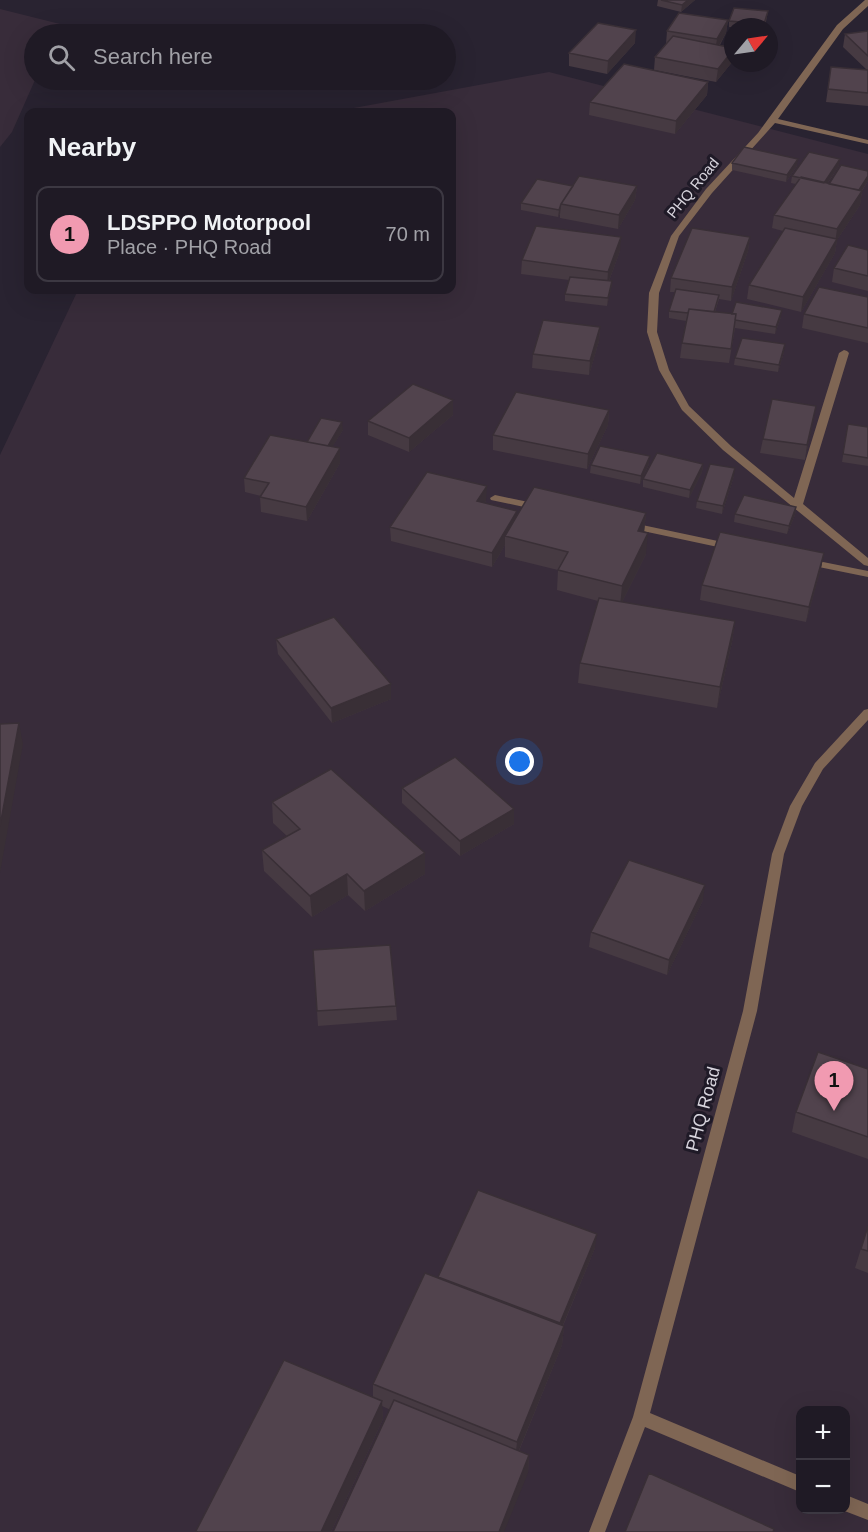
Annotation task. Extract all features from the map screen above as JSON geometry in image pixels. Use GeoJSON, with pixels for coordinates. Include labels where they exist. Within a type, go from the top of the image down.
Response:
{"type":"FeatureCollection","features":[{"type":"Feature","properties":{"kind":"street","name":"PHQ Road"},"geometry":{"type":"LineString","coordinates":[[868,2],[840,27],[773,120],[709,191],[675,236],[654,293],[652,332],[664,370],[685,408],[727,448],[868,563]]}},
{"type":"Feature","properties":{"kind":"street"},"geometry":{"type":"LineString","coordinates":[[773,120],[868,142]]}},
{"type":"Feature","properties":{"kind":"street"},"geometry":{"type":"LineString","coordinates":[[797,506],[844,353]]}},
{"type":"Feature","properties":{"kind":"street"},"geometry":{"type":"LineString","coordinates":[[495,498],[553,510]]}},
{"type":"Feature","properties":{"kind":"street"},"geometry":{"type":"LineString","coordinates":[[612,522],[740,548]]}},
{"type":"Feature","properties":{"kind":"street"},"geometry":{"type":"LineString","coordinates":[[798,560],[868,574]]}},
{"type":"Feature","properties":{"kind":"street","name":"PHQ Road"},"geometry":{"type":"LineString","coordinates":[[597,1532],[641,1417],[750,1011],[778,854],[796,806],[819,766],[868,713]]}},
{"type":"Feature","properties":{"kind":"street"},"geometry":{"type":"LineString","coordinates":[[641,1417],[796,1482]]}},
{"type":"Feature","properties":{"kind":"street"},"geometry":{"type":"LineString","coordinates":[[850,1505],[868,1512]]}},
{"type":"Feature","properties":{"kind":"shaded area"},"geometry":{"type":"Polygon","coordinates":[[[0,9],[60,24],[24,24],[24,90],[31,90],[12,132],[0,147],[0,9]]]}},
{"type":"Feature","properties":{"kind":"shaded area"},"geometry":{"type":"Polygon","coordinates":[[[549,72],[868,154],[868,1532],[0,1532],[0,455],[76,294],[456,294],[456,108],[354,108],[549,72]]]}},
{"type":"Feature","properties":{"kind":"building"},"geometry":{"type":"Polygon","coordinates":[[[661,0],[688,0],[682,5],[661,0]]]}},
{"type":"Feature","properties":{"kind":"building"},"geometry":{"type":"Polygon","coordinates":[[[734,8],[768,11],[766,18],[730,18],[734,8]]]}},
{"type":"Feature","properties":{"kind":"building"},"geometry":{"type":"Polygon","coordinates":[[[679,13],[724,19],[724,27],[717,39],[667,31],[679,13]]]}},
{"type":"Feature","properties":{"kind":"building"},"geometry":{"type":"Polygon","coordinates":[[[598,23],[636,30],[608,61],[569,53],[598,23]]]}},
{"type":"Feature","properties":{"kind":"building"},"geometry":{"type":"Polygon","coordinates":[[[868,31],[868,56],[845,34],[868,31]]]}},
{"type":"Feature","properties":{"kind":"building"},"geometry":{"type":"Polygon","coordinates":[[[673,36],[724,46],[724,61],[718,69],[655,57],[673,36]]]}},
{"type":"Feature","properties":{"kind":"building"},"geometry":{"type":"Polygon","coordinates":[[[624,64],[708,82],[676,121],[590,102],[624,64]]]}},
{"type":"Feature","properties":{"kind":"building"},"geometry":{"type":"Polygon","coordinates":[[[831,67],[868,70],[868,93],[828,89],[831,67]]]}},
{"type":"Feature","properties":{"kind":"building"},"geometry":{"type":"Polygon","coordinates":[[[744,147],[798,159],[787,175],[732,163],[744,147]]]}},
{"type":"Feature","properties":{"kind":"building"},"geometry":{"type":"Polygon","coordinates":[[[809,152],[840,159],[824,183],[792,176],[809,152]]]}},
{"type":"Feature","properties":{"kind":"building"},"geometry":{"type":"Polygon","coordinates":[[[841,165],[868,171],[868,176],[859,190],[829,184],[841,165]]]}},
{"type":"Feature","properties":{"kind":"building"},"geometry":{"type":"Polygon","coordinates":[[[579,176],[637,186],[619,215],[561,204],[579,176]]]}},
{"type":"Feature","properties":{"kind":"building"},"geometry":{"type":"Polygon","coordinates":[[[801,177],[862,191],[837,229],[774,215],[801,177]]]}},
{"type":"Feature","properties":{"kind":"building"},"geometry":{"type":"Polygon","coordinates":[[[537,179],[573,186],[559,210],[521,203],[537,179]]]}},
{"type":"Feature","properties":{"kind":"building"},"geometry":{"type":"Polygon","coordinates":[[[536,226],[621,237],[608,272],[522,260],[536,226]]]}},
{"type":"Feature","properties":{"kind":"building"},"geometry":{"type":"Polygon","coordinates":[[[692,228],[750,237],[732,287],[671,278],[692,228]]]}},
{"type":"Feature","properties":{"kind":"building"},"geometry":{"type":"Polygon","coordinates":[[[785,228],[837,239],[803,297],[749,285],[785,228]]]}},
{"type":"Feature","properties":{"kind":"building"},"geometry":{"type":"Polygon","coordinates":[[[848,245],[868,250],[868,276],[834,268],[848,245]]]}},
{"type":"Feature","properties":{"kind":"building"},"geometry":{"type":"Polygon","coordinates":[[[570,277],[612,281],[608,298],[565,294],[570,277]]]}},
{"type":"Feature","properties":{"kind":"building"},"geometry":{"type":"Polygon","coordinates":[[[819,287],[868,297],[868,328],[804,314],[819,287]]]}},
{"type":"Feature","properties":{"kind":"building"},"geometry":{"type":"Polygon","coordinates":[[[676,289],[719,295],[714,312],[689,309],[688,313],[669,311],[676,289]]]}},
{"type":"Feature","properties":{"kind":"building"},"geometry":{"type":"Polygon","coordinates":[[[736,302],[782,310],[776,327],[735,320],[736,314],[732,314],[736,302]]]}},
{"type":"Feature","properties":{"kind":"building"},"geometry":{"type":"Polygon","coordinates":[[[689,309],[736,314],[731,349],[682,343],[689,309]]]}},
{"type":"Feature","properties":{"kind":"building"},"geometry":{"type":"Polygon","coordinates":[[[543,320],[600,327],[590,361],[533,354],[543,320]]]}},
{"type":"Feature","properties":{"kind":"building"},"geometry":{"type":"Polygon","coordinates":[[[742,338],[785,344],[779,365],[735,358],[742,338]]]}},
{"type":"Feature","properties":{"kind":"building"},"geometry":{"type":"Polygon","coordinates":[[[413,384],[453,400],[409,438],[368,421],[413,384]]]}},
{"type":"Feature","properties":{"kind":"building"},"geometry":{"type":"Polygon","coordinates":[[[516,392],[609,410],[588,454],[493,435],[516,392]]]}},
{"type":"Feature","properties":{"kind":"building"},"geometry":{"type":"Polygon","coordinates":[[[772,399],[816,406],[807,445],[763,439],[772,399]]]}},
{"type":"Feature","properties":{"kind":"building"},"geometry":{"type":"Polygon","coordinates":[[[321,418],[342,422],[328,446],[307,442],[321,418]]]}},
{"type":"Feature","properties":{"kind":"building"},"geometry":{"type":"Polygon","coordinates":[[[848,424],[868,427],[868,458],[843,454],[848,424]]]}},
{"type":"Feature","properties":{"kind":"building"},"geometry":{"type":"Polygon","coordinates":[[[270,435],[340,448],[306,507],[260,497],[269,483],[244,478],[270,435]]]}},
{"type":"Feature","properties":{"kind":"building"},"geometry":{"type":"Polygon","coordinates":[[[600,446],[650,456],[641,476],[591,465],[600,446]]]}},
{"type":"Feature","properties":{"kind":"building"},"geometry":{"type":"Polygon","coordinates":[[[657,453],[703,464],[690,490],[643,479],[657,453]]]}},
{"type":"Feature","properties":{"kind":"building"},"geometry":{"type":"Polygon","coordinates":[[[710,464],[735,468],[723,506],[697,501],[710,464]]]}},
{"type":"Feature","properties":{"kind":"building"},"geometry":{"type":"Polygon","coordinates":[[[427,472],[487,486],[477,501],[517,511],[492,553],[390,527],[427,472]]]}},
{"type":"Feature","properties":{"kind":"building"},"geometry":{"type":"Polygon","coordinates":[[[534,487],[646,513],[638,531],[648,533],[622,586],[558,570],[568,552],[505,536],[534,487]]]}},
{"type":"Feature","properties":{"kind":"building"},"geometry":{"type":"Polygon","coordinates":[[[744,495],[796,507],[789,526],[735,514],[744,495]]]}},
{"type":"Feature","properties":{"kind":"building"},"geometry":{"type":"Polygon","coordinates":[[[720,532],[824,553],[809,607],[702,585],[720,532]]]}},
{"type":"Feature","properties":{"kind":"building"},"geometry":{"type":"Polygon","coordinates":[[[599,598],[735,621],[720,687],[580,663],[599,598]]]}},
{"type":"Feature","properties":{"kind":"building"},"geometry":{"type":"Polygon","coordinates":[[[334,617],[391,684],[331,708],[276,639],[334,617]]]}},
{"type":"Feature","properties":{"kind":"building"},"geometry":{"type":"Polygon","coordinates":[[[19,723],[0,826],[0,724],[19,723]]]}},
{"type":"Feature","properties":{"kind":"building"},"geometry":{"type":"Polygon","coordinates":[[[455,757],[514,809],[460,841],[402,788],[455,757]]]}},
{"type":"Feature","properties":{"kind":"building"},"geometry":{"type":"Polygon","coordinates":[[[331,769],[425,853],[364,891],[347,874],[310,896],[262,850],[300,829],[272,802],[331,769]]]}},
{"type":"Feature","properties":{"kind":"building"},"geometry":{"type":"Polygon","coordinates":[[[629,860],[705,885],[669,960],[591,932],[629,860]]]}},
{"type":"Feature","properties":{"kind":"building"},"geometry":{"type":"Polygon","coordinates":[[[390,945],[396,1006],[317,1011],[313,950],[390,945]]]}},
{"type":"Feature","properties":{"kind":"building"},"geometry":{"type":"Polygon","coordinates":[[[818,1052],[868,1069],[868,1137],[796,1112],[818,1052]]]}},
{"type":"Feature","properties":{"kind":"building"},"geometry":{"type":"Polygon","coordinates":[[[478,1190],[597,1234],[560,1323],[438,1277],[478,1190]]]}},
{"type":"Feature","properties":{"kind":"building"},"geometry":{"type":"Polygon","coordinates":[[[868,1226],[868,1251],[861,1249],[868,1226]]]}},
{"type":"Feature","properties":{"kind":"building"},"geometry":{"type":"Polygon","coordinates":[[[425,1273],[564,1326],[517,1442],[373,1384],[425,1273]]]}},
{"type":"Feature","properties":{"kind":"building"},"geometry":{"type":"Polygon","coordinates":[[[284,1360],[382,1401],[321,1532],[196,1531],[284,1360]]]}},
{"type":"Feature","properties":{"kind":"building"},"geometry":{"type":"Polygon","coordinates":[[[394,1400],[529,1455],[499,1532],[333,1532],[394,1400]]]}},
{"type":"Feature","properties":{"kind":"building"},"geometry":{"type":"Polygon","coordinates":[[[649,1473],[774,1529],[773,1532],[625,1532],[649,1473]]]}},
{"type":"Feature","properties":{"kind":"place","name":"LDSPPO Motorpool"},"geometry":{"type":"Point","coordinates":[834,1111]}}]}
